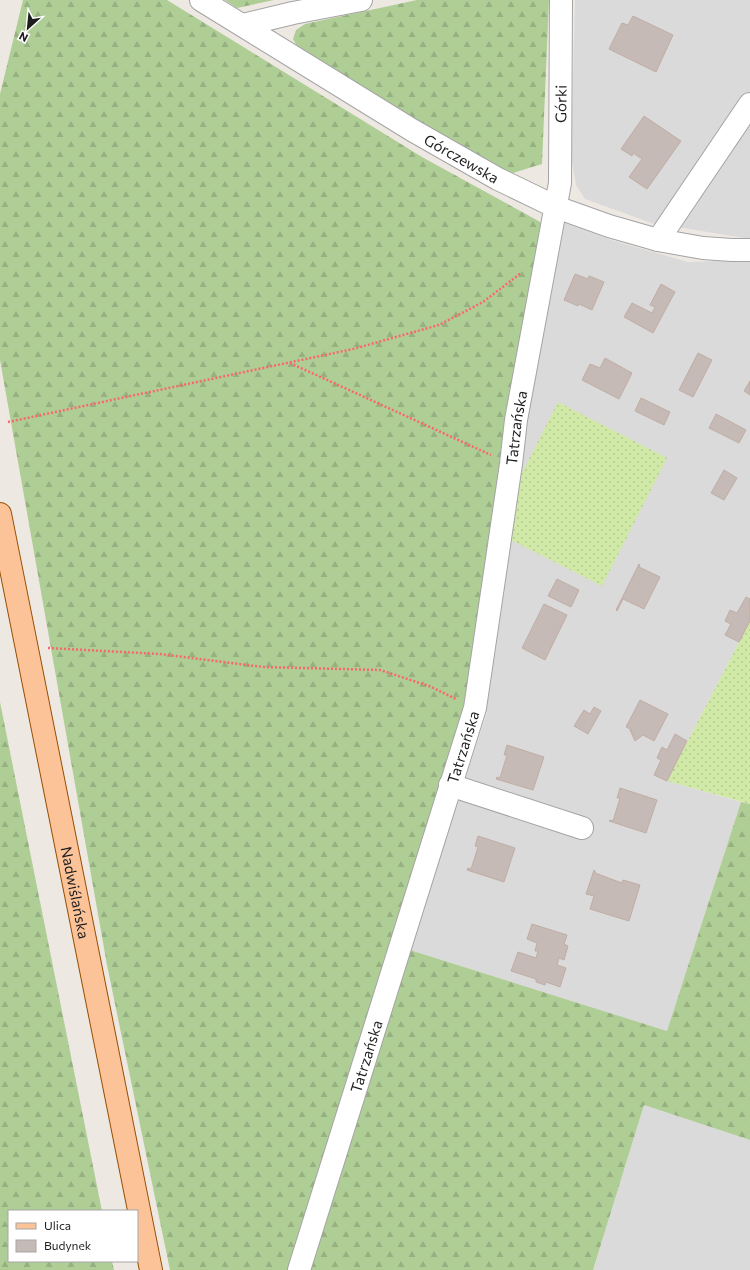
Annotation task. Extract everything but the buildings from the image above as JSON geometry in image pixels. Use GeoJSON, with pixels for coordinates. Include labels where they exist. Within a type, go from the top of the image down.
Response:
{"type":"FeatureCollection","features":[{"type":"Feature","properties":{"kind":"main road","name":"Nadwiślańska"},"geometry":{"type":"LineString","coordinates":[[0,514],[151,1270]]}},
{"type":"Feature","properties":{"kind":"street","name":"Górczewska"},"geometry":{"type":"LineString","coordinates":[[201,0],[412,130],[498,179],[556,207],[609,226],[658,240],[703,248],[750,250]]}},
{"type":"Feature","properties":{"kind":"street"},"geometry":{"type":"LineString","coordinates":[[243,25],[293,13],[361,0]]}},
{"type":"Feature","properties":{"kind":"street","name":"Górki"},"geometry":{"type":"LineString","coordinates":[[556,207],[560,183],[561,0]]}},
{"type":"Feature","properties":{"kind":"street"},"geometry":{"type":"LineString","coordinates":[[658,240],[750,104]]}},
{"type":"Feature","properties":{"kind":"street","name":"Tatrzańska"},"geometry":{"type":"LineString","coordinates":[[299,1270],[475,708],[511,464],[516,420],[556,207]]}},
{"type":"Feature","properties":{"kind":"street"},"geometry":{"type":"LineString","coordinates":[[450,785],[582,828]]}},
{"type":"Feature","properties":{"kind":"path"},"geometry":{"type":"LineString","coordinates":[[8,422],[353,349],[438,325],[483,302],[519,276],[524,270]]}},
{"type":"Feature","properties":{"kind":"path"},"geometry":{"type":"LineString","coordinates":[[289,362],[511,464]]}},
{"type":"Feature","properties":{"kind":"path"},"geometry":{"type":"LineString","coordinates":[[27,646],[160,654],[264,667],[380,670],[430,686],[475,708]]}},
{"type":"Feature","properties":{"kind":"shaded area"},"geometry":{"type":"Polygon","coordinates":[[[575,0],[750,0],[750,92],[657,225],[585,199],[576,185],[571,156],[575,0]]]}},
{"type":"Feature","properties":{"kind":"shaded area"},"geometry":{"type":"Polygon","coordinates":[[[750,118],[750,239],[677,227],[750,118]]]}},
{"type":"Feature","properties":{"kind":"shaded area"},"geometry":{"type":"Polygon","coordinates":[[[565,223],[611,240],[688,262],[750,260],[750,621],[667,781],[741,802],[667,1031],[410,950],[487,712],[481,709],[518,481],[524,414],[550,281],[565,223]]]}},
{"type":"Feature","properties":{"kind":"shaded area"},"geometry":{"type":"Polygon","coordinates":[[[644,1105],[750,1140],[750,1270],[593,1270],[644,1105]]]}},
{"type":"Feature","properties":{"kind":"green space"},"geometry":{"type":"Polygon","coordinates":[[[23,0],[167,0],[422,157],[544,224],[464,713],[292,1270],[170,1270],[107,965],[0,360],[0,94],[23,0]]]}},
{"type":"Feature","properties":{"kind":"green space"},"geometry":{"type":"Polygon","coordinates":[[[225,0],[274,0],[237,8],[225,0]]]}},
{"type":"Feature","properties":{"kind":"green space"},"geometry":{"type":"Polygon","coordinates":[[[417,0],[549,0],[542,164],[506,175],[300,52],[293,39],[296,30],[305,24],[417,0]]]}},
{"type":"Feature","properties":{"kind":"green space"},"geometry":{"type":"Polygon","coordinates":[[[558,402],[667,458],[602,586],[509,539],[518,481],[558,402]]]}},
{"type":"Feature","properties":{"kind":"green space"},"geometry":{"type":"Polygon","coordinates":[[[750,621],[750,804],[667,781],[750,621]]]}},
{"type":"Feature","properties":{"kind":"green space"},"geometry":{"type":"Polygon","coordinates":[[[0,702],[102,1210],[8,1210],[8,1262],[112,1262],[114,1270],[0,1270],[0,702]]]}},
{"type":"Feature","properties":{"kind":"green space"},"geometry":{"type":"Polygon","coordinates":[[[741,802],[750,804],[750,1140],[644,1105],[593,1270],[309,1270],[410,950],[667,1031],[741,802]]]}}]}
